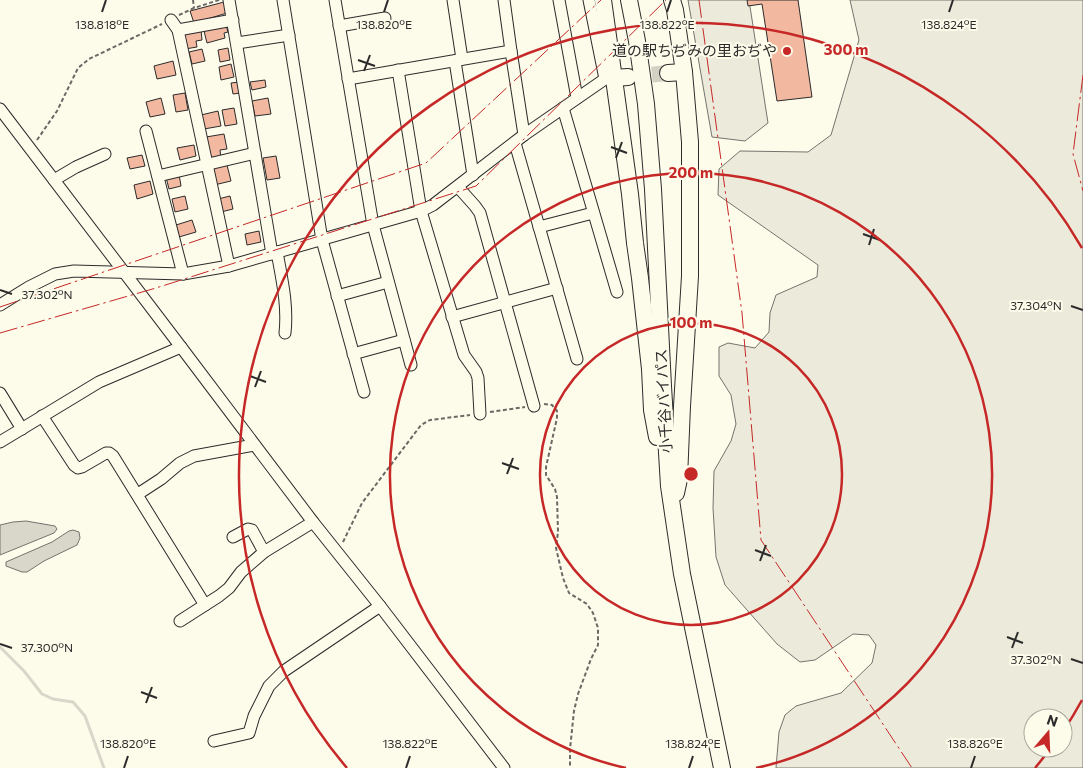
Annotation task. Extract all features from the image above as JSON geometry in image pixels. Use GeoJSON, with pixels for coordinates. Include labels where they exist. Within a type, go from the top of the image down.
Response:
{"type":"FeatureCollection","features":[{"type":"Feature","properties":{"kind":"highway"},"geometry":{"type":"LineString","coordinates":[[603,0],[616,78],[630,194],[650,369],[652,410],[669,486]]}},
{"type":"Feature","properties":{"kind":"highway","name":"小千谷バイパス"},"geometry":{"type":"LineString","coordinates":[[629,0],[646,104],[653,189],[669,486],[682,574],[722,768]]}},
{"type":"Feature","properties":{"kind":"highway"},"geometry":{"type":"LineString","coordinates":[[672,0],[675,10],[676,72],[690,142],[690,276],[679,479],[672,509]]}},
{"type":"Feature","properties":{"kind":"street"},"geometry":{"type":"LineString","coordinates":[[230,0],[255,153],[274,253],[285,294],[287,318],[285,333]]}},
{"type":"Feature","properties":{"kind":"street"},"geometry":{"type":"LineString","coordinates":[[283,0],[322,240],[364,392]]}},
{"type":"Feature","properties":{"kind":"street"},"geometry":{"type":"LineString","coordinates":[[335,0],[373,225],[411,365]]}},
{"type":"Feature","properties":{"kind":"street"},"geometry":{"type":"LineString","coordinates":[[454,0],[458,60],[474,175]]}},
{"type":"Feature","properties":{"kind":"street"},"geometry":{"type":"LineString","coordinates":[[504,0],[520,139],[539,227],[577,359]]}},
{"type":"Feature","properties":{"kind":"street"},"geometry":{"type":"LineString","coordinates":[[559,0],[577,98]]}},
{"type":"Feature","properties":{"kind":"street"},"geometry":{"type":"LineString","coordinates":[[0,305],[28,287],[55,274],[74,271],[183,274],[229,266],[421,211],[433,205],[577,98],[616,78],[589,0]]}},
{"type":"Feature","properties":{"kind":"street"},"geometry":{"type":"LineString","coordinates":[[339,26],[385,18]]}},
{"type":"Feature","properties":{"kind":"street"},"geometry":{"type":"LineString","coordinates":[[171,20],[178,30],[229,266]]}},
{"type":"Feature","properties":{"kind":"street"},"geometry":{"type":"LineString","coordinates":[[178,30],[233,20]]}},
{"type":"Feature","properties":{"kind":"street"},"geometry":{"type":"LineString","coordinates":[[237,43],[288,35]]}},
{"type":"Feature","properties":{"kind":"street"},"geometry":{"type":"LineString","coordinates":[[348,79],[511,51]]}},
{"type":"Feature","properties":{"kind":"street"},"geometry":{"type":"LineString","coordinates":[[398,70],[421,211],[464,355],[478,378],[480,414]]}},
{"type":"Feature","properties":{"kind":"street"},"geometry":{"type":"LineString","coordinates":[[563,108],[617,292]]}},
{"type":"Feature","properties":{"kind":"street"},"geometry":{"type":"LineString","coordinates":[[0,109],[254,445],[504,768]]}},
{"type":"Feature","properties":{"kind":"street"},"geometry":{"type":"LineString","coordinates":[[146,130],[183,274]]}},
{"type":"Feature","properties":{"kind":"street"},"geometry":{"type":"LineString","coordinates":[[158,176],[255,153]]}},
{"type":"Feature","properties":{"kind":"street"},"geometry":{"type":"LineString","coordinates":[[54,180],[76,167],[105,154]]}},
{"type":"Feature","properties":{"kind":"street"},"geometry":{"type":"LineString","coordinates":[[458,187],[480,213],[534,406]]}},
{"type":"Feature","properties":{"kind":"street"},"geometry":{"type":"LineString","coordinates":[[539,227],[594,213]]}},
{"type":"Feature","properties":{"kind":"street"},"geometry":{"type":"LineString","coordinates":[[337,296],[388,282]]}},
{"type":"Feature","properties":{"kind":"street"},"geometry":{"type":"LineString","coordinates":[[452,317],[557,288]]}},
{"type":"Feature","properties":{"kind":"street"},"geometry":{"type":"LineString","coordinates":[[353,354],[404,340]]}},
{"type":"Feature","properties":{"kind":"street"},"geometry":{"type":"LineString","coordinates":[[0,442],[99,382],[181,347]]}},
{"type":"Feature","properties":{"kind":"street"},"geometry":{"type":"LineString","coordinates":[[0,394],[22,429]]}},
{"type":"Feature","properties":{"kind":"street"},"geometry":{"type":"LineString","coordinates":[[42,416],[74,465],[78,468],[106,453],[113,456],[205,605]]}},
{"type":"Feature","properties":{"kind":"street"},"geometry":{"type":"LineString","coordinates":[[138,494],[161,479],[180,463],[194,456],[254,445]]}},
{"type":"Feature","properties":{"kind":"street"},"geometry":{"type":"LineString","coordinates":[[180,621],[229,588],[241,572],[264,552],[313,522]]}},
{"type":"Feature","properties":{"kind":"street"},"geometry":{"type":"LineString","coordinates":[[233,537],[248,529],[252,530],[264,552]]}},
{"type":"Feature","properties":{"kind":"street"},"geometry":{"type":"LineString","coordinates":[[214,741],[249,733],[254,716],[268,686],[284,671],[380,606]]}},
{"type":"Feature","properties":{"kind":"path"},"geometry":{"type":"LineString","coordinates":[[193,0],[194,8]]}},
{"type":"Feature","properties":{"kind":"path"},"geometry":{"type":"LineString","coordinates":[[31,150],[57,111],[78,68],[89,59],[194,8],[221,0]]}},
{"type":"Feature","properties":{"kind":"path"},"geometry":{"type":"LineString","coordinates":[[338,554],[362,504],[421,425],[430,420],[546,403],[552,405],[557,411],[557,418],[546,466],[546,475],[555,489],[557,497],[558,532],[556,548],[563,578],[569,593],[587,604],[593,613],[598,628],[598,645],[578,694],[574,711],[570,768]]}},
{"type":"Feature","properties":{"kind":"shaded area"},"geometry":{"type":"Polygon","coordinates":[[[688,0],[749,0],[768,123],[745,141],[712,137],[688,0]]]}},
{"type":"Feature","properties":{"kind":"shaded area"},"geometry":{"type":"Polygon","coordinates":[[[850,0],[1083,0],[1083,768],[776,768],[779,732],[785,715],[796,706],[841,693],[872,663],[876,645],[869,635],[853,634],[815,660],[800,662],[777,644],[725,585],[716,557],[713,508],[714,471],[731,441],[736,424],[731,395],[719,376],[719,347],[728,343],[755,348],[769,332],[770,313],[776,295],[817,277],[818,265],[718,195],[719,169],[740,151],[808,152],[831,135],[859,40],[850,0]]]}},
{"type":"Feature","properties":{"kind":"shaded area"},"geometry":{"type":"Polygon","coordinates":[[[26,521],[55,526],[57,529],[54,533],[0,555],[0,525],[26,521]]]}},
{"type":"Feature","properties":{"kind":"shaded area"},"geometry":{"type":"Polygon","coordinates":[[[73,530],[79,532],[80,538],[77,545],[44,561],[27,572],[6,566],[6,562],[52,542],[73,530]]]}},
{"type":"Feature","properties":{"kind":"building","name":"道の駅ちぢみの里おぢや"},"geometry":{"type":"Polygon","coordinates":[[[747,0],[798,0],[812,97],[777,101],[762,4],[748,6],[747,0]]]}},
{"type":"Feature","properties":{"kind":"building"},"geometry":{"type":"Polygon","coordinates":[[[224,2],[227,13],[194,23],[190,11],[224,2]]]}},
{"type":"Feature","properties":{"kind":"building"},"geometry":{"type":"Polygon","coordinates":[[[226,25],[228,32],[224,33],[225,38],[207,43],[204,31],[226,25]]]}},
{"type":"Feature","properties":{"kind":"building"},"geometry":{"type":"Polygon","coordinates":[[[201,30],[202,40],[196,41],[197,47],[185,49],[182,33],[201,30]]]}},
{"type":"Feature","properties":{"kind":"building"},"geometry":{"type":"Polygon","coordinates":[[[228,48],[230,60],[220,62],[218,50],[228,48]]]}},
{"type":"Feature","properties":{"kind":"building"},"geometry":{"type":"Polygon","coordinates":[[[202,49],[205,61],[192,64],[189,52],[202,49]]]}},
{"type":"Feature","properties":{"kind":"building"},"geometry":{"type":"Polygon","coordinates":[[[173,61],[176,75],[157,79],[154,66],[173,61]]]}},
{"type":"Feature","properties":{"kind":"building"},"geometry":{"type":"Polygon","coordinates":[[[231,64],[234,77],[221,80],[219,67],[231,64]]]}},
{"type":"Feature","properties":{"kind":"building"},"geometry":{"type":"Polygon","coordinates":[[[265,80],[266,87],[252,90],[250,82],[265,80]]]}},
{"type":"Feature","properties":{"kind":"building"},"geometry":{"type":"Polygon","coordinates":[[[239,82],[240,93],[233,94],[231,83],[239,82]]]}},
{"type":"Feature","properties":{"kind":"building"},"geometry":{"type":"Polygon","coordinates":[[[185,93],[188,110],[176,112],[173,95],[185,93]]]}},
{"type":"Feature","properties":{"kind":"building"},"geometry":{"type":"Polygon","coordinates":[[[161,98],[165,114],[150,117],[146,102],[161,98]]]}},
{"type":"Feature","properties":{"kind":"building"},"geometry":{"type":"Polygon","coordinates":[[[268,98],[271,114],[255,116],[252,101],[268,98]]]}},
{"type":"Feature","properties":{"kind":"building"},"geometry":{"type":"Polygon","coordinates":[[[234,108],[237,124],[225,126],[222,110],[234,108]]]}},
{"type":"Feature","properties":{"kind":"building"},"geometry":{"type":"Polygon","coordinates":[[[218,111],[221,126],[204,129],[201,115],[218,111]]]}},
{"type":"Feature","properties":{"kind":"building"},"geometry":{"type":"Polygon","coordinates":[[[224,134],[227,149],[220,150],[221,158],[211,160],[206,137],[224,134]]]}},
{"type":"Feature","properties":{"kind":"building"},"geometry":{"type":"Polygon","coordinates":[[[194,145],[196,156],[180,160],[177,148],[194,145]]]}},
{"type":"Feature","properties":{"kind":"building"},"geometry":{"type":"Polygon","coordinates":[[[142,155],[145,166],[130,169],[127,158],[142,155]]]}},
{"type":"Feature","properties":{"kind":"building"},"geometry":{"type":"Polygon","coordinates":[[[276,156],[280,178],[267,180],[263,158],[276,156]]]}},
{"type":"Feature","properties":{"kind":"building"},"geometry":{"type":"Polygon","coordinates":[[[227,165],[231,181],[214,185],[211,168],[227,165]]]}},
{"type":"Feature","properties":{"kind":"building"},"geometry":{"type":"Polygon","coordinates":[[[179,174],[181,186],[169,189],[166,177],[179,174]]]}},
{"type":"Feature","properties":{"kind":"building"},"geometry":{"type":"Polygon","coordinates":[[[150,181],[153,194],[137,199],[134,185],[150,181]]]}},
{"type":"Feature","properties":{"kind":"building"},"geometry":{"type":"Polygon","coordinates":[[[185,196],[188,209],[175,212],[172,199],[185,196]]]}},
{"type":"Feature","properties":{"kind":"building"},"geometry":{"type":"Polygon","coordinates":[[[230,196],[233,209],[221,212],[218,199],[230,196]]]}},
{"type":"Feature","properties":{"kind":"building"},"geometry":{"type":"Polygon","coordinates":[[[192,220],[196,232],[179,237],[176,225],[192,220]]]}},
{"type":"Feature","properties":{"kind":"building"},"geometry":{"type":"Polygon","coordinates":[[[259,231],[261,242],[247,245],[245,234],[259,231]]]}},
{"type":"Feature","properties":{"kind":"waterway"},"geometry":{"type":"LineString","coordinates":[[0,647],[24,671],[42,694],[53,699],[73,702],[85,716],[104,768]]}},
{"type":"Feature","properties":{"kind":"tunnel"},"geometry":{"type":"LineString","coordinates":[[628,77],[668,73]]}},
{"type":"Feature","properties":{"kind":"power"},"geometry":{"type":"LineString","coordinates":[[0,307],[426,163],[601,0]]}},
{"type":"Feature","properties":{"kind":"power"},"geometry":{"type":"LineString","coordinates":[[0,333],[156,288],[476,186],[666,0]]}},
{"type":"Feature","properties":{"kind":"power"},"geometry":{"type":"LineString","coordinates":[[699,0],[742,313],[761,540],[912,768]]}},
{"type":"Feature","properties":{"kind":"power"},"geometry":{"type":"LineString","coordinates":[[1083,75],[1073,154],[1083,191]]}},
{"type":"Feature","properties":{"kind":"place","name":"道の駅ちぢみの里おぢや"},"geometry":{"type":"Point","coordinates":[787,51]}}]}
